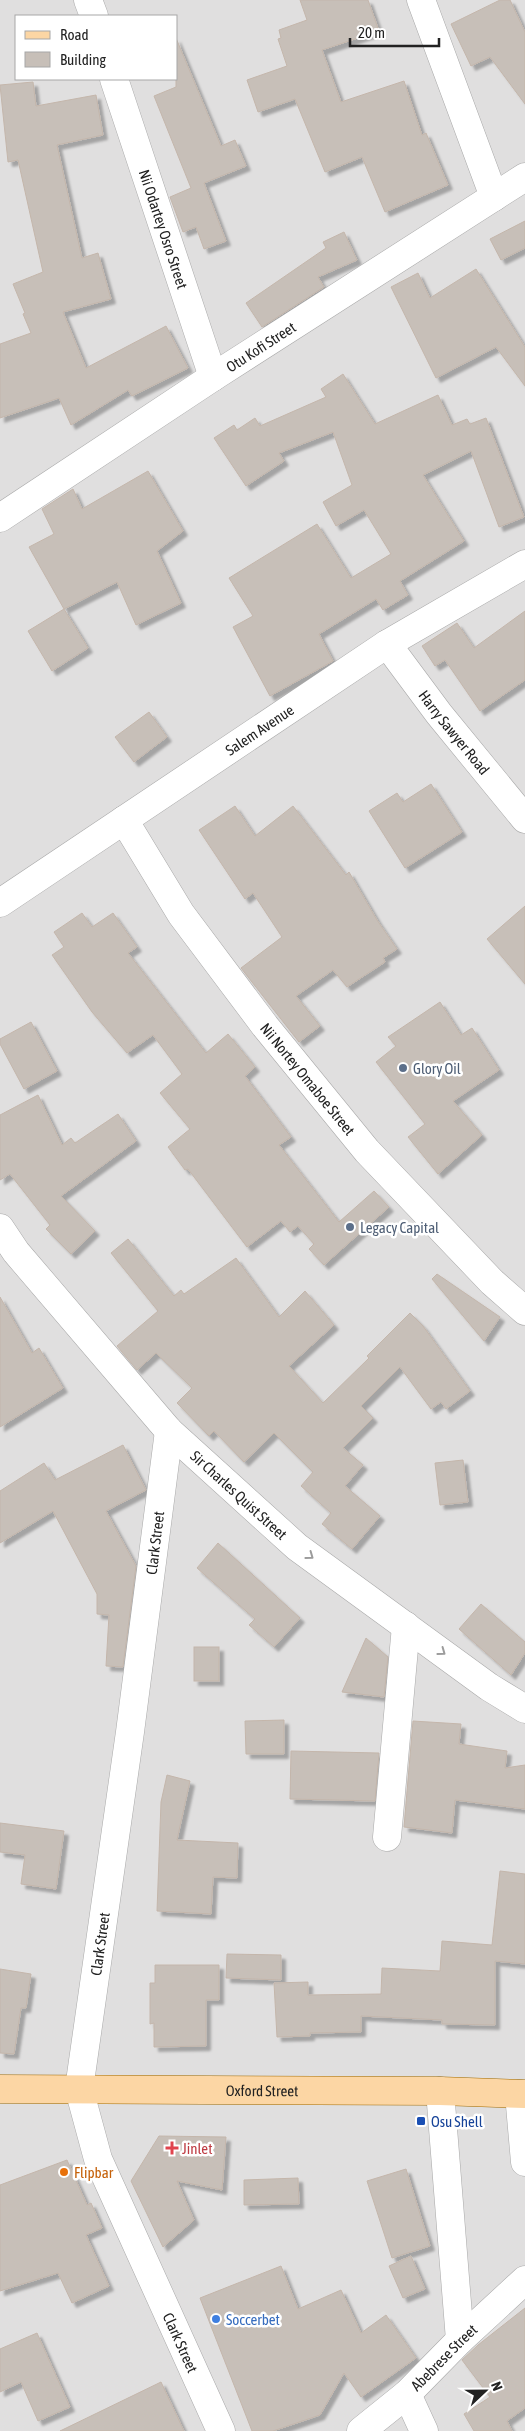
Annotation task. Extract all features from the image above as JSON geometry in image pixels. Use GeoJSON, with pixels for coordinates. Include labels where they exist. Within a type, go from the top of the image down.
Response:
{"type":"FeatureCollection","features":[{"type":"Feature","properties":{"kind":"main road","name":"Oxford Street"},"geometry":{"type":"LineString","coordinates":[[0,2089],[440,2091],[522,2094]]}},
{"type":"Feature","properties":{"kind":"street"},"geometry":{"type":"LineString","coordinates":[[88,0],[94,15]]}},
{"type":"Feature","properties":{"kind":"street"},"geometry":{"type":"LineString","coordinates":[[421,0],[494,197]]}},
{"type":"Feature","properties":{"kind":"street","name":"Nii Odartey Osro Street"},"geometry":{"type":"LineString","coordinates":[[114,80],[213,377]]}},
{"type":"Feature","properties":{"kind":"street","name":"Otu Kofi Street"},"geometry":{"type":"LineString","coordinates":[[0,518],[213,377],[525,177]]}},
{"type":"Feature","properties":{"kind":"street","name":"Salem Avenue"},"geometry":{"type":"LineString","coordinates":[[0,903],[387,644],[525,564]]}},
{"type":"Feature","properties":{"kind":"street","name":"Harry Sawyer Road"},"geometry":{"type":"LineString","coordinates":[[387,644],[438,714],[525,819]]}},
{"type":"Feature","properties":{"kind":"street","name":"Nii Nortey Omaboe Street"},"geometry":{"type":"LineString","coordinates":[[124,820],[181,914],[265,1026],[343,1122],[367,1151],[492,1282],[525,1311]]}},
{"type":"Feature","properties":{"kind":"street","name":"Sir Charles Quist Street"},"geometry":{"type":"LineString","coordinates":[[0,1228],[16,1252],[169,1431],[297,1547],[489,1687],[525,1709]]}},
{"type":"Feature","properties":{"kind":"street","name":"Clark Street"},"geometry":{"type":"LineString","coordinates":[[169,1431],[130,1732],[79,2089],[98,2159],[221,2431]]}},
{"type":"Feature","properties":{"kind":"street"},"geometry":{"type":"LineString","coordinates":[[387,1838],[406,1626]]}},
{"type":"Feature","properties":{"kind":"street"},"geometry":{"type":"LineString","coordinates":[[440,2091],[460,2340]]}},
{"type":"Feature","properties":{"kind":"street"},"geometry":{"type":"LineString","coordinates":[[522,2094],[525,2162]]}},
{"type":"Feature","properties":{"kind":"street","name":"Abebrese Street"},"geometry":{"type":"LineString","coordinates":[[361,2431],[407,2394],[460,2340],[525,2280]]}},
{"type":"Feature","properties":{"kind":"street"},"geometry":{"type":"LineString","coordinates":[[407,2394],[424,2431]]}},
{"type":"Feature","properties":{"kind":"shaded area"},"geometry":{"type":"Polygon","coordinates":[[[0,0],[525,0],[525,2431],[0,2431],[0,0]]]}},
{"type":"Feature","properties":{"kind":"building"},"geometry":{"type":"Polygon","coordinates":[[[300,0],[368,0],[379,31],[322,50],[341,102],[404,81],[422,135],[426,133],[448,185],[385,212],[362,157],[325,172],[295,99],[258,112],[247,80],[287,66],[278,39],[281,38],[279,30],[307,20],[300,0]]]}},
{"type":"Feature","properties":{"kind":"building"},"geometry":{"type":"Polygon","coordinates":[[[500,0],[510,0],[525,32],[525,104],[490,57],[471,66],[451,24],[500,0]]]}},
{"type":"Feature","properties":{"kind":"building"},"geometry":{"type":"Polygon","coordinates":[[[178,43],[221,146],[235,140],[246,166],[204,183],[226,241],[204,249],[196,227],[183,232],[170,197],[191,188],[154,96],[176,87],[176,80],[178,80],[178,43]]]}},
{"type":"Feature","properties":{"kind":"building"},"geometry":{"type":"Polygon","coordinates":[[[33,82],[36,106],[96,95],[103,135],[57,145],[82,258],[98,253],[111,299],[63,312],[86,368],[166,326],[188,368],[132,396],[128,390],[71,425],[59,398],[0,418],[0,344],[31,333],[13,284],[43,272],[18,160],[8,162],[0,85],[33,82]]]}},
{"type":"Feature","properties":{"kind":"building"},"geometry":{"type":"Polygon","coordinates":[[[525,221],[525,248],[501,260],[490,239],[525,221]]]}},
{"type":"Feature","properties":{"kind":"building"},"geometry":{"type":"Polygon","coordinates":[[[344,232],[357,260],[318,277],[324,287],[262,327],[246,303],[326,248],[323,242],[344,232]]]}},
{"type":"Feature","properties":{"kind":"building"},"geometry":{"type":"Polygon","coordinates":[[[476,269],[525,347],[525,386],[496,347],[436,378],[391,287],[418,273],[430,298],[476,269]]]}},
{"type":"Feature","properties":{"kind":"building"},"geometry":{"type":"Polygon","coordinates":[[[343,374],[375,424],[438,395],[452,425],[467,419],[470,424],[486,418],[524,517],[499,527],[471,451],[423,475],[464,541],[400,581],[408,595],[383,610],[376,599],[319,634],[333,661],[270,696],[233,627],[253,616],[229,578],[317,524],[351,578],[391,554],[364,510],[336,526],[323,502],[352,485],[333,432],[279,453],[284,461],[246,486],[214,438],[234,425],[237,430],[255,418],[260,426],[326,397],[321,389],[343,374]]]}},
{"type":"Feature","properties":{"kind":"building"},"geometry":{"type":"Polygon","coordinates":[[[148,471],[183,531],[157,551],[181,603],[136,625],[117,582],[64,609],[29,547],[54,534],[42,509],[73,489],[82,509],[148,471]]]}},
{"type":"Feature","properties":{"kind":"building"},"geometry":{"type":"Polygon","coordinates":[[[64,609],[88,648],[52,671],[28,631],[64,609]]]}},
{"type":"Feature","properties":{"kind":"building"},"geometry":{"type":"Polygon","coordinates":[[[525,611],[525,680],[480,711],[445,660],[435,666],[422,646],[457,623],[474,648],[525,611]]]}},
{"type":"Feature","properties":{"kind":"building"},"geometry":{"type":"Polygon","coordinates":[[[149,712],[167,737],[134,762],[115,737],[149,712]]]}},
{"type":"Feature","properties":{"kind":"building"},"geometry":{"type":"Polygon","coordinates":[[[431,784],[462,832],[405,868],[369,811],[397,793],[403,802],[431,784]]]}},
{"type":"Feature","properties":{"kind":"building"},"geometry":{"type":"Polygon","coordinates":[[[235,806],[255,836],[293,806],[346,875],[349,872],[377,920],[397,949],[383,958],[385,962],[347,987],[333,970],[296,996],[320,1026],[299,1042],[241,968],[282,937],[253,893],[245,899],[199,830],[235,806]]]}},
{"type":"Feature","properties":{"kind":"building"},"geometry":{"type":"Polygon","coordinates":[[[525,906],[525,984],[487,939],[525,906]]]}},
{"type":"Feature","properties":{"kind":"building"},"geometry":{"type":"Polygon","coordinates":[[[82,913],[92,927],[113,913],[137,947],[128,953],[206,1053],[228,1034],[255,1067],[245,1076],[291,1137],[279,1145],[339,1222],[374,1191],[389,1207],[324,1265],[309,1249],[314,1244],[298,1226],[290,1232],[281,1221],[247,1247],[188,1169],[185,1170],[168,1147],[190,1129],[160,1093],[182,1074],[153,1035],[127,1053],[92,1012],[52,955],[64,947],[54,932],[82,913]]]}},
{"type":"Feature","properties":{"kind":"building"},"geometry":{"type":"Polygon","coordinates":[[[440,1002],[461,1035],[472,1028],[499,1070],[453,1101],[482,1135],[438,1174],[408,1137],[425,1124],[376,1062],[396,1046],[388,1037],[440,1002]]]}},
{"type":"Feature","properties":{"kind":"building"},"geometry":{"type":"Polygon","coordinates":[[[31,1022],[57,1071],[24,1089],[0,1044],[0,1039],[31,1022]]]}},
{"type":"Feature","properties":{"kind":"building"},"geometry":{"type":"Polygon","coordinates":[[[38,1095],[62,1145],[71,1138],[75,1143],[118,1114],[136,1141],[61,1196],[95,1231],[71,1254],[46,1229],[50,1225],[10,1174],[0,1180],[0,1115],[38,1095]]]}},
{"type":"Feature","properties":{"kind":"building"},"geometry":{"type":"Polygon","coordinates":[[[128,1239],[174,1296],[181,1290],[184,1294],[236,1258],[279,1317],[305,1291],[334,1325],[289,1366],[323,1403],[369,1358],[367,1356],[410,1313],[423,1326],[470,1391],[446,1409],[441,1402],[431,1409],[400,1367],[361,1406],[373,1418],[343,1448],[363,1465],[345,1486],[380,1516],[352,1549],[322,1524],[331,1513],[301,1486],[313,1472],[274,1433],[244,1462],[214,1431],[209,1436],[177,1403],[192,1388],[156,1353],[137,1370],[117,1346],[158,1311],[111,1253],[128,1239]]]}},
{"type":"Feature","properties":{"kind":"building"},"geometry":{"type":"Polygon","coordinates":[[[437,1274],[500,1317],[484,1341],[432,1279],[437,1274]]]}},
{"type":"Feature","properties":{"kind":"building"},"geometry":{"type":"Polygon","coordinates":[[[0,1297],[32,1353],[39,1348],[63,1388],[0,1427],[0,1297]]]}},
{"type":"Feature","properties":{"kind":"building"},"geometry":{"type":"Polygon","coordinates":[[[123,1445],[146,1490],[106,1511],[136,1566],[123,1667],[106,1666],[109,1615],[97,1614],[97,1594],[53,1511],[0,1543],[0,1491],[44,1463],[55,1480],[123,1445]]]}},
{"type":"Feature","properties":{"kind":"building"},"geometry":{"type":"Polygon","coordinates":[[[463,1460],[468,1502],[440,1505],[435,1463],[463,1460]]]}},
{"type":"Feature","properties":{"kind":"building"},"geometry":{"type":"Polygon","coordinates":[[[218,1543],[300,1618],[274,1647],[249,1625],[255,1619],[197,1568],[218,1543]]]}},
{"type":"Feature","properties":{"kind":"building"},"geometry":{"type":"Polygon","coordinates":[[[481,1604],[525,1642],[525,1653],[511,1675],[459,1629],[481,1604]]]}},
{"type":"Feature","properties":{"kind":"building"},"geometry":{"type":"Polygon","coordinates":[[[366,1638],[388,1657],[384,1697],[342,1692],[366,1638]]]}},
{"type":"Feature","properties":{"kind":"building"},"geometry":{"type":"Polygon","coordinates":[[[194,1647],[219,1647],[219,1681],[194,1681],[194,1647]]]}},
{"type":"Feature","properties":{"kind":"building"},"geometry":{"type":"Polygon","coordinates":[[[284,1720],[284,1754],[246,1754],[245,1721],[284,1720]]]}},
{"type":"Feature","properties":{"kind":"building"},"geometry":{"type":"Polygon","coordinates":[[[413,1721],[461,1724],[459,1744],[507,1751],[505,1768],[525,1765],[525,1809],[455,1800],[452,1833],[404,1827],[413,1721]]]}},
{"type":"Feature","properties":{"kind":"building"},"geometry":{"type":"Polygon","coordinates":[[[291,1751],[379,1753],[375,1801],[290,1799],[291,1751]]]}},
{"type":"Feature","properties":{"kind":"building"},"geometry":{"type":"Polygon","coordinates":[[[167,1775],[190,1781],[177,1840],[238,1843],[237,1878],[213,1877],[211,1914],[157,1911],[161,1802],[167,1775]]]}},
{"type":"Feature","properties":{"kind":"building"},"geometry":{"type":"Polygon","coordinates":[[[0,1823],[64,1831],[56,1889],[21,1884],[25,1855],[0,1852],[0,1823]]]}},
{"type":"Feature","properties":{"kind":"building"},"geometry":{"type":"Polygon","coordinates":[[[500,1871],[525,1874],[525,1964],[495,1961],[495,2025],[442,2024],[442,2020],[361,2016],[361,2032],[310,2033],[310,2036],[277,2037],[274,1983],[308,1982],[308,1995],[381,1994],[382,1968],[440,1971],[442,1941],[492,1945],[500,1871]]]}},
{"type":"Feature","properties":{"kind":"building"},"geometry":{"type":"Polygon","coordinates":[[[227,1954],[281,1955],[281,1980],[226,1978],[227,1954]]]}},
{"type":"Feature","properties":{"kind":"building"},"geometry":{"type":"Polygon","coordinates":[[[155,1965],[219,1965],[219,2000],[206,2000],[206,2046],[154,2047],[154,2023],[150,2024],[150,1983],[155,1983],[155,1965]]]}},
{"type":"Feature","properties":{"kind":"building"},"geometry":{"type":"Polygon","coordinates":[[[0,1969],[31,1974],[26,2008],[21,2008],[14,2054],[0,2053],[0,1969]]]}},
{"type":"Feature","properties":{"kind":"building"},"geometry":{"type":"Polygon","coordinates":[[[159,2136],[226,2137],[222,2190],[177,2181],[194,2220],[163,2247],[131,2181],[159,2136]]]}},
{"type":"Feature","properties":{"kind":"building"},"geometry":{"type":"Polygon","coordinates":[[[67,2160],[87,2205],[91,2203],[102,2228],[86,2235],[109,2286],[72,2303],[58,2273],[0,2291],[0,2185],[67,2160]]]}},
{"type":"Feature","properties":{"kind":"building"},"geometry":{"type":"Polygon","coordinates":[[[406,2169],[430,2246],[392,2258],[367,2181],[406,2169]]]}},
{"type":"Feature","properties":{"kind":"building"},"geometry":{"type":"Polygon","coordinates":[[[298,2178],[299,2204],[244,2205],[244,2180],[298,2178]]]}},
{"type":"Feature","properties":{"kind":"building"},"geometry":{"type":"Polygon","coordinates":[[[411,2256],[425,2289],[403,2298],[389,2266],[411,2256]]]}},
{"type":"Feature","properties":{"kind":"building"},"geometry":{"type":"Polygon","coordinates":[[[281,2266],[298,2309],[341,2290],[361,2333],[386,2315],[416,2358],[361,2397],[344,2373],[320,2415],[273,2431],[252,2431],[200,2298],[281,2266]]]}},
{"type":"Feature","properties":{"kind":"building"},"geometry":{"type":"Polygon","coordinates":[[[525,2308],[525,2408],[507,2421],[512,2431],[474,2431],[464,2414],[490,2397],[462,2360],[525,2308]]]}},
{"type":"Feature","properties":{"kind":"building"},"geometry":{"type":"Polygon","coordinates":[[[37,2333],[70,2407],[38,2421],[21,2382],[0,2392],[0,2349],[37,2333]]]}},
{"type":"Feature","properties":{"kind":"building"},"geometry":{"type":"Polygon","coordinates":[[[161,2382],[184,2431],[60,2431],[161,2382]]]}},
{"type":"Feature","properties":{"kind":"place","name":"Glory Oil"},"geometry":{"type":"Point","coordinates":[403,1068]}},
{"type":"Feature","properties":{"kind":"place","name":"Legacy Capital"},"geometry":{"type":"Point","coordinates":[350,1227]}},
{"type":"Feature","properties":{"kind":"place","name":"Osu Shell"},"geometry":{"type":"Point","coordinates":[421,2121]}},
{"type":"Feature","properties":{"kind":"place","name":"Jinlet"},"geometry":{"type":"Point","coordinates":[172,2148]}},
{"type":"Feature","properties":{"kind":"place","name":"Flipbar"},"geometry":{"type":"Point","coordinates":[64,2172]}},
{"type":"Feature","properties":{"kind":"place","name":"Soccerbet"},"geometry":{"type":"Point","coordinates":[216,2319]}}]}
